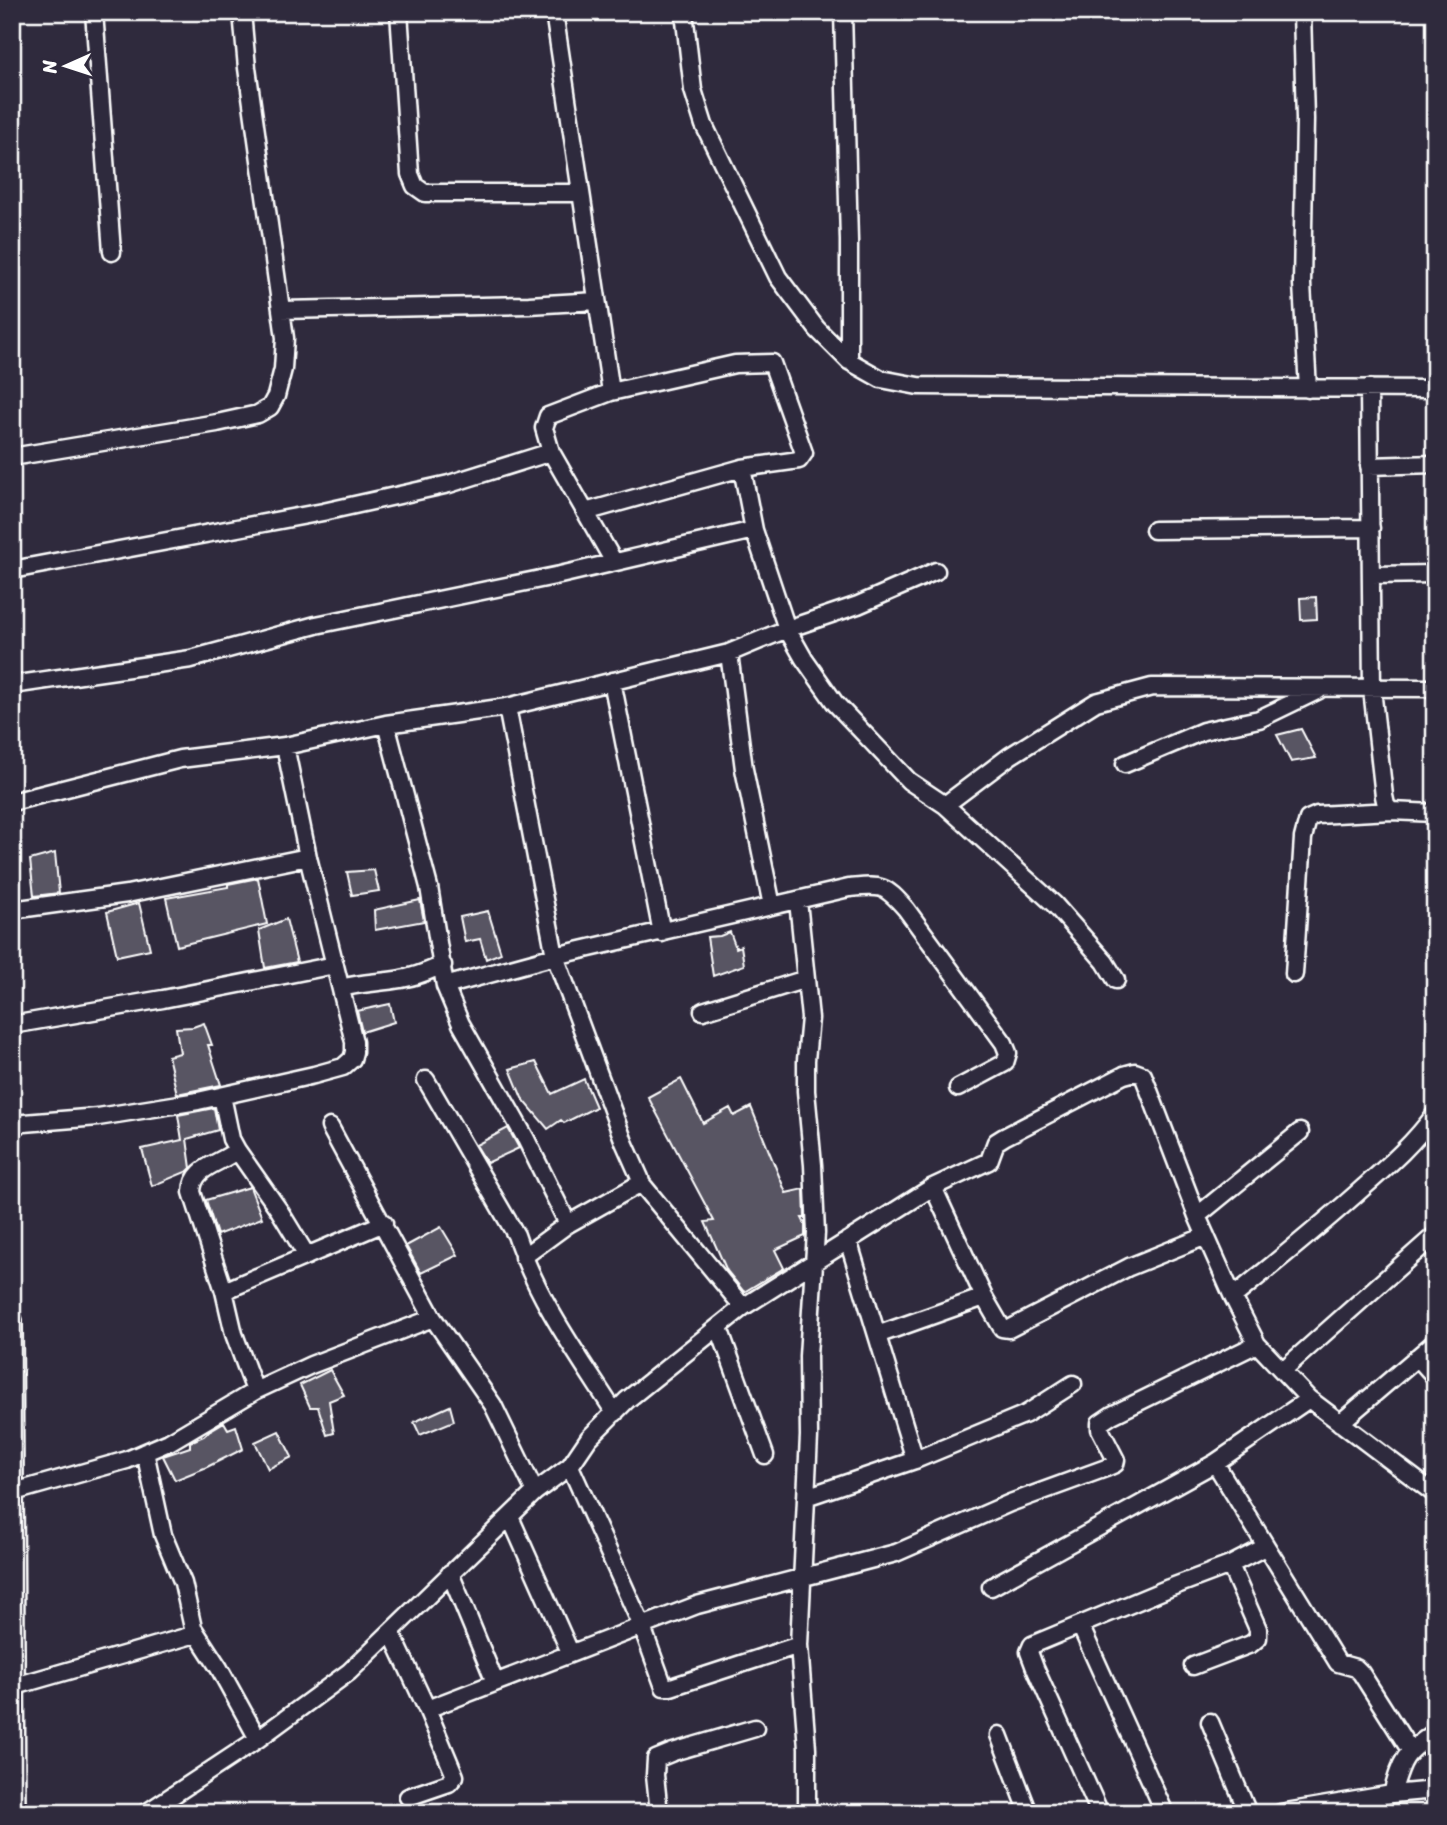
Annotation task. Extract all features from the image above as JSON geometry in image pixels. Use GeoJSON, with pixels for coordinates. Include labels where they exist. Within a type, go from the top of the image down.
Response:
{"type":"FeatureCollection","features":[{"type":"Feature","properties":{"kind":"street"},"geometry":{"type":"LineString","coordinates":[[94,12],[112,252]]}},
{"type":"Feature","properties":{"kind":"street"},"geometry":{"type":"LineString","coordinates":[[12,457],[258,414],[270,407],[276,396],[283,369],[285,338],[247,68],[242,12]]}},
{"type":"Feature","properties":{"kind":"street"},"geometry":{"type":"LineString","coordinates":[[399,12],[410,174],[415,186],[425,193],[582,193]]}},
{"type":"Feature","properties":{"kind":"street"},"geometry":{"type":"LineString","coordinates":[[554,12],[611,392]]}},
{"type":"Feature","properties":{"kind":"street"},"geometry":{"type":"LineString","coordinates":[[684,12],[693,90],[704,125],[778,277],[817,329],[849,361],[881,379],[918,386],[1435,389]]}},
{"type":"Feature","properties":{"kind":"street"},"geometry":{"type":"LineString","coordinates":[[844,12],[849,361]]}},
{"type":"Feature","properties":{"kind":"street"},"geometry":{"type":"LineString","coordinates":[[1302,12],[1305,119],[1301,284],[1308,389]]}},
{"type":"Feature","properties":{"kind":"street"},"geometry":{"type":"LineString","coordinates":[[281,310],[597,301]]}},
{"type":"Feature","properties":{"kind":"street"},"geometry":{"type":"LineString","coordinates":[[585,512],[742,468],[799,460],[803,456],[772,363],[735,364],[611,392],[548,416],[544,428],[551,452],[585,512],[614,562]]}},
{"type":"Feature","properties":{"kind":"street"},"geometry":{"type":"LineString","coordinates":[[1369,388],[1372,689],[1384,796],[1391,811]]}},
{"type":"Feature","properties":{"kind":"street"},"geometry":{"type":"LineString","coordinates":[[12,570],[323,512],[449,484],[551,452]]}},
{"type":"Feature","properties":{"kind":"street"},"geometry":{"type":"LineString","coordinates":[[1369,466],[1435,464]]}},
{"type":"Feature","properties":{"kind":"street"},"geometry":{"type":"LineString","coordinates":[[742,468],[754,530],[788,629],[804,659],[835,703],[909,781],[945,805],[1054,904],[1105,962],[1116,980]]}},
{"type":"Feature","properties":{"kind":"street"},"geometry":{"type":"LineString","coordinates":[[1154,530],[1371,528]]}},
{"type":"Feature","properties":{"kind":"street"},"geometry":{"type":"LineString","coordinates":[[12,685],[191,659],[316,625],[754,530]]}},
{"type":"Feature","properties":{"kind":"street"},"geometry":{"type":"LineString","coordinates":[[12,802],[180,759],[285,746],[386,724],[507,707],[729,653],[858,605],[936,571]]}},
{"type":"Feature","properties":{"kind":"street"},"geometry":{"type":"LineString","coordinates":[[1372,575],[1435,574]]}},
{"type":"Feature","properties":{"kind":"street"},"geometry":{"type":"LineString","coordinates":[[729,653],[744,769],[772,906]]}},
{"type":"Feature","properties":{"kind":"street"},"geometry":{"type":"LineString","coordinates":[[612,681],[662,933]]}},
{"type":"Feature","properties":{"kind":"street"},"geometry":{"type":"LineString","coordinates":[[945,805],[1010,756],[1096,702],[1152,687],[1435,688]]}},
{"type":"Feature","properties":{"kind":"street"},"geometry":{"type":"LineString","coordinates":[[1125,764],[1203,731],[1259,719],[1321,689]]}},
{"type":"Feature","properties":{"kind":"street"},"geometry":{"type":"LineString","coordinates":[[507,707],[555,956],[624,1142],[641,1183],[743,1307]]}},
{"type":"Feature","properties":{"kind":"street"},"geometry":{"type":"LineString","coordinates":[[386,724],[429,887],[445,986],[461,1024],[526,1139],[568,1224]]}},
{"type":"Feature","properties":{"kind":"street"},"geometry":{"type":"LineString","coordinates":[[12,1124],[98,1117],[222,1096],[343,1067],[352,1059],[355,1052],[354,1042],[307,857],[285,746]]}},
{"type":"Feature","properties":{"kind":"street"},"geometry":{"type":"LineString","coordinates":[[1294,974],[1303,838],[1308,819],[1317,815],[1391,811],[1435,813]]}},
{"type":"Feature","properties":{"kind":"street"},"geometry":{"type":"LineString","coordinates":[[12,910],[127,894],[307,857]]}},
{"type":"Feature","properties":{"kind":"street"},"geometry":{"type":"LineString","coordinates":[[445,986],[555,956],[849,888],[872,886],[888,889],[906,909],[1004,1043],[1008,1053],[1005,1063],[958,1088]]}},
{"type":"Feature","properties":{"kind":"street"},"geometry":{"type":"LineString","coordinates":[[798,901],[810,1018],[806,1091],[815,1196],[808,1356],[809,1436],[800,1579],[799,1645],[807,1748],[807,1813]]}},
{"type":"Feature","properties":{"kind":"street"},"geometry":{"type":"LineString","coordinates":[[12,1025],[335,965]]}},
{"type":"Feature","properties":{"kind":"street"},"geometry":{"type":"LineString","coordinates":[[341,988],[364,982],[400,980],[443,965]]}},
{"type":"Feature","properties":{"kind":"street"},"geometry":{"type":"LineString","coordinates":[[703,1011],[806,979]]}},
{"type":"Feature","properties":{"kind":"street"},"geometry":{"type":"LineString","coordinates":[[146,1813],[258,1739],[349,1672],[535,1492],[570,1466],[589,1438],[627,1400],[743,1307],[933,1187],[989,1161],[996,1142],[1004,1137],[1124,1075],[1135,1072],[1143,1075],[1197,1216],[1257,1344],[1309,1399],[1432,1487]]}},
{"type":"Feature","properties":{"kind":"street"},"geometry":{"type":"LineString","coordinates":[[426,1080],[516,1235],[523,1257],[564,1332],[615,1413]]}},
{"type":"Feature","properties":{"kind":"street"},"geometry":{"type":"LineString","coordinates":[[222,1096],[237,1150],[307,1256]]}},
{"type":"Feature","properties":{"kind":"street"},"geometry":{"type":"LineString","coordinates":[[1233,1297],[1317,1230],[1378,1175],[1420,1135],[1435,1114]]}},
{"type":"Feature","properties":{"kind":"street"},"geometry":{"type":"LineString","coordinates":[[330,1127],[433,1318],[493,1405],[535,1492]]}},
{"type":"Feature","properties":{"kind":"street"},"geometry":{"type":"LineString","coordinates":[[1197,1216],[1300,1132]]}},
{"type":"Feature","properties":{"kind":"street"},"geometry":{"type":"LineString","coordinates":[[237,1150],[197,1174],[192,1182],[192,1192],[224,1291],[234,1334],[255,1391]]}},
{"type":"Feature","properties":{"kind":"street"},"geometry":{"type":"LineString","coordinates":[[523,1257],[568,1224],[641,1183]]}},
{"type":"Feature","properties":{"kind":"street"},"geometry":{"type":"LineString","coordinates":[[933,1187],[984,1297],[1002,1328],[1009,1329],[1129,1267],[1206,1236]]}},
{"type":"Feature","properties":{"kind":"street"},"geometry":{"type":"LineString","coordinates":[[224,1291],[384,1223]]}},
{"type":"Feature","properties":{"kind":"street"},"geometry":{"type":"LineString","coordinates":[[1283,1370],[1435,1235]]}},
{"type":"Feature","properties":{"kind":"street"},"geometry":{"type":"LineString","coordinates":[[848,1240],[915,1460]]}},
{"type":"Feature","properties":{"kind":"street"},"geometry":{"type":"LineString","coordinates":[[877,1335],[984,1297]]}},
{"type":"Feature","properties":{"kind":"street"},"geometry":{"type":"LineString","coordinates":[[14,1492],[72,1477],[145,1452],[169,1442],[255,1391],[433,1318]]}},
{"type":"Feature","properties":{"kind":"street"},"geometry":{"type":"LineString","coordinates":[[12,1321],[15,1813]]}},
{"type":"Feature","properties":{"kind":"street"},"geometry":{"type":"LineString","coordinates":[[719,1328],[765,1455]]}},
{"type":"Feature","properties":{"kind":"street"},"geometry":{"type":"LineString","coordinates":[[1340,1423],[1435,1342]]}},
{"type":"Feature","properties":{"kind":"street"},"geometry":{"type":"LineString","coordinates":[[427,1709],[641,1624],[696,1605],[896,1553],[1010,1503],[1115,1464],[1100,1423],[1257,1344]]}},
{"type":"Feature","properties":{"kind":"street"},"geometry":{"type":"LineString","coordinates":[[1417,1357],[1435,1377]]}},
{"type":"Feature","properties":{"kind":"street"},"geometry":{"type":"LineString","coordinates":[[806,1497],[915,1460],[1026,1414],[1073,1384]]}},
{"type":"Feature","properties":{"kind":"street"},"geometry":{"type":"LineString","coordinates":[[991,1587],[1216,1463],[1309,1399]]}},
{"type":"Feature","properties":{"kind":"street"},"geometry":{"type":"LineString","coordinates":[[145,1452],[163,1535],[183,1583],[196,1634],[219,1668],[258,1739]]}},
{"type":"Feature","properties":{"kind":"street"},"geometry":{"type":"LineString","coordinates":[[1216,1463],[1338,1663],[1356,1668],[1361,1673],[1410,1750]]}},
{"type":"Feature","properties":{"kind":"street"},"geometry":{"type":"LineString","coordinates":[[570,1466],[641,1624],[664,1687],[799,1645]]}},
{"type":"Feature","properties":{"kind":"street"},"geometry":{"type":"LineString","coordinates":[[510,1517],[570,1653]]}},
{"type":"Feature","properties":{"kind":"street"},"geometry":{"type":"LineString","coordinates":[[1100,1813],[1028,1652],[1032,1645],[1230,1565],[1265,1547]]}},
{"type":"Feature","properties":{"kind":"street"},"geometry":{"type":"LineString","coordinates":[[1193,1665],[1251,1644],[1258,1638],[1258,1629],[1230,1565]]}},
{"type":"Feature","properties":{"kind":"street"},"geometry":{"type":"LineString","coordinates":[[450,1573],[495,1682]]}},
{"type":"Feature","properties":{"kind":"street"},"geometry":{"type":"LineString","coordinates":[[1080,1626],[1165,1813]]}},
{"type":"Feature","properties":{"kind":"street"},"geometry":{"type":"LineString","coordinates":[[391,1632],[455,1776],[449,1783],[408,1797]]}},
{"type":"Feature","properties":{"kind":"street"},"geometry":{"type":"LineString","coordinates":[[14,1687],[196,1634]]}},
{"type":"Feature","properties":{"kind":"street"},"geometry":{"type":"LineString","coordinates":[[1210,1722],[1248,1813]]}},
{"type":"Feature","properties":{"kind":"street"},"geometry":{"type":"LineString","coordinates":[[659,1813],[656,1759],[755,1728]]}},
{"type":"Feature","properties":{"kind":"street"},"geometry":{"type":"LineString","coordinates":[[1392,1794],[1401,1763],[1410,1750],[1435,1732]]}},
{"type":"Feature","properties":{"kind":"street"},"geometry":{"type":"LineString","coordinates":[[999,1735],[1029,1813]]}},
{"type":"Feature","properties":{"kind":"street"},"geometry":{"type":"LineString","coordinates":[[1280,1813],[1392,1794],[1435,1790]]}},
{"type":"Feature","properties":{"kind":"building"},"geometry":{"type":"Polygon","coordinates":[[[1316,597],[1317,619],[1301,620],[1300,598],[1316,597]]]}},
{"type":"Feature","properties":{"kind":"building"},"geometry":{"type":"Polygon","coordinates":[[[1301,729],[1316,758],[1291,762],[1277,735],[1301,729]]]}},
{"type":"Feature","properties":{"kind":"building"},"geometry":{"type":"Polygon","coordinates":[[[55,853],[59,893],[34,896],[30,860],[55,853]]]}},
{"type":"Feature","properties":{"kind":"building"},"geometry":{"type":"Polygon","coordinates":[[[374,870],[379,891],[352,895],[347,872],[374,870]]]}},
{"type":"Feature","properties":{"kind":"building"},"geometry":{"type":"Polygon","coordinates":[[[258,878],[267,924],[177,946],[166,898],[228,887],[228,884],[258,878]]]}},
{"type":"Feature","properties":{"kind":"building"},"geometry":{"type":"Polygon","coordinates":[[[420,900],[424,921],[375,930],[374,910],[420,900]]]}},
{"type":"Feature","properties":{"kind":"building"},"geometry":{"type":"Polygon","coordinates":[[[139,903],[150,949],[117,956],[107,912],[139,903]]]}},
{"type":"Feature","properties":{"kind":"building"},"geometry":{"type":"Polygon","coordinates":[[[488,911],[501,953],[486,959],[480,939],[465,942],[460,917],[488,911]]]}},
{"type":"Feature","properties":{"kind":"building"},"geometry":{"type":"Polygon","coordinates":[[[286,919],[297,962],[265,968],[259,930],[286,919]]]}},
{"type":"Feature","properties":{"kind":"building"},"geometry":{"type":"Polygon","coordinates":[[[730,932],[736,948],[741,946],[744,965],[713,976],[707,937],[730,932]]]}},
{"type":"Feature","properties":{"kind":"building"},"geometry":{"type":"Polygon","coordinates":[[[390,1004],[394,1022],[362,1032],[357,1011],[390,1004]]]}},
{"type":"Feature","properties":{"kind":"building"},"geometry":{"type":"Polygon","coordinates":[[[204,1023],[221,1085],[177,1094],[168,1056],[180,1053],[176,1028],[204,1023]]]}},
{"type":"Feature","properties":{"kind":"building"},"geometry":{"type":"Polygon","coordinates":[[[536,1062],[552,1094],[584,1079],[596,1107],[564,1123],[561,1120],[548,1129],[522,1098],[510,1069],[536,1062]]]}},
{"type":"Feature","properties":{"kind":"building"},"geometry":{"type":"Polygon","coordinates":[[[681,1079],[703,1123],[730,1108],[734,1116],[751,1107],[786,1193],[804,1189],[805,1218],[802,1218],[805,1236],[775,1250],[784,1268],[744,1292],[727,1271],[705,1222],[714,1221],[648,1097],[681,1079]]]}},
{"type":"Feature","properties":{"kind":"building"},"geometry":{"type":"Polygon","coordinates":[[[214,1108],[218,1130],[187,1139],[191,1168],[152,1186],[142,1149],[182,1140],[178,1115],[214,1108]]]}},
{"type":"Feature","properties":{"kind":"building"},"geometry":{"type":"Polygon","coordinates":[[[508,1128],[519,1148],[487,1163],[476,1145],[508,1128]]]}},
{"type":"Feature","properties":{"kind":"building"},"geometry":{"type":"Polygon","coordinates":[[[250,1187],[262,1218],[217,1235],[206,1200],[250,1187]]]}},
{"type":"Feature","properties":{"kind":"building"},"geometry":{"type":"Polygon","coordinates":[[[441,1227],[458,1255],[421,1273],[406,1246],[441,1227]]]}},
{"type":"Feature","properties":{"kind":"building"},"geometry":{"type":"Polygon","coordinates":[[[330,1370],[344,1395],[329,1401],[334,1433],[327,1435],[318,1407],[310,1407],[300,1385],[330,1370]]]}},
{"type":"Feature","properties":{"kind":"building"},"geometry":{"type":"Polygon","coordinates":[[[450,1406],[454,1421],[420,1435],[414,1422],[450,1406]]]}},
{"type":"Feature","properties":{"kind":"building"},"geometry":{"type":"Polygon","coordinates":[[[224,1422],[228,1429],[236,1426],[243,1449],[175,1480],[163,1456],[190,1447],[190,1442],[224,1422]]]}},
{"type":"Feature","properties":{"kind":"building"},"geometry":{"type":"Polygon","coordinates":[[[279,1431],[292,1457],[268,1469],[255,1442],[279,1431]]]}}]}
